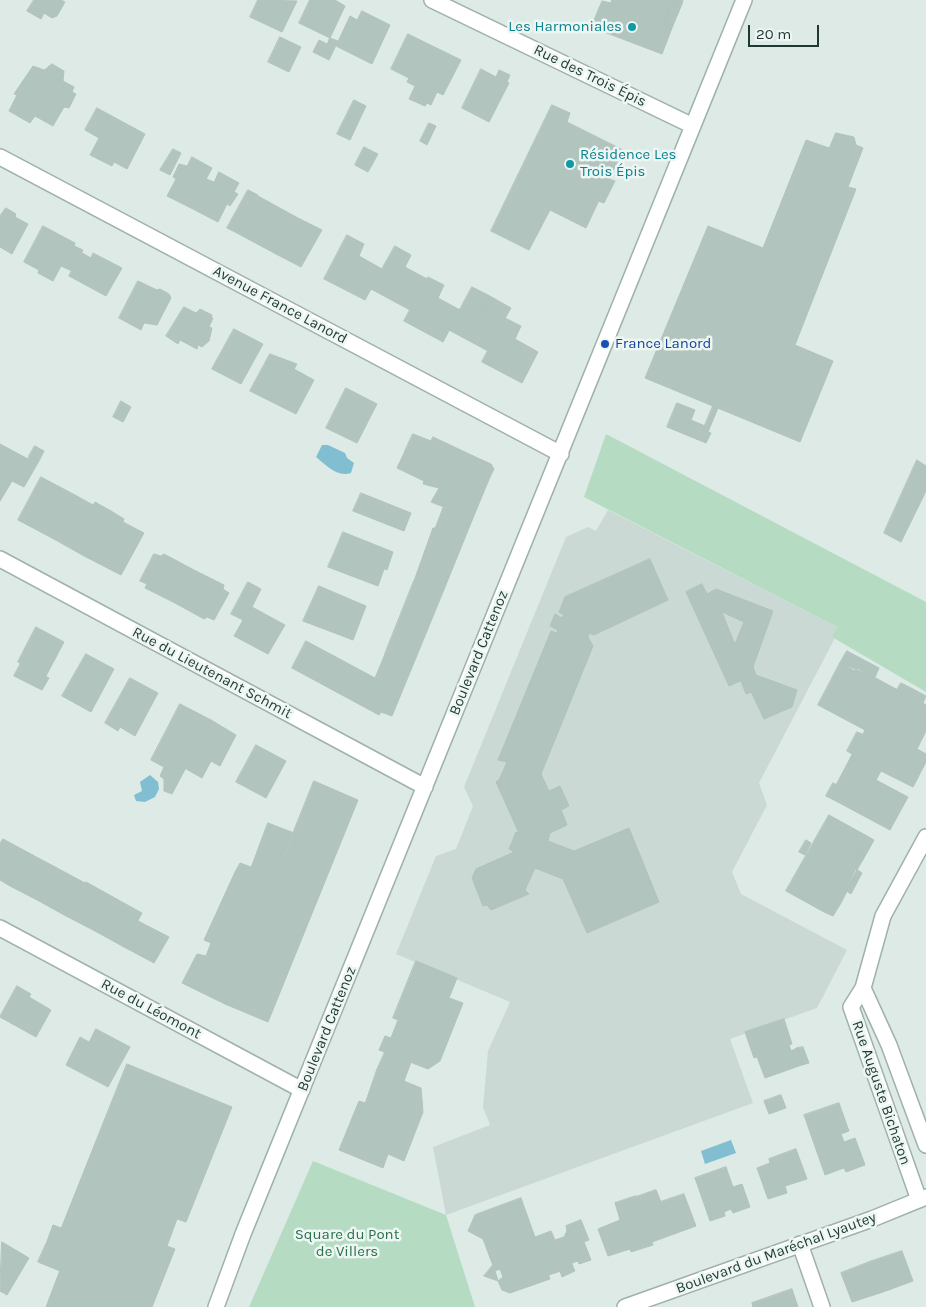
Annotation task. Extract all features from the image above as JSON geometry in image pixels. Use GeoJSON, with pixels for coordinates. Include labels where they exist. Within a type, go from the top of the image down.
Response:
{"type":"FeatureCollection","features":[{"type":"Feature","properties":{"kind":"street","name":"Rue des Trois Épis"},"geometry":{"type":"LineString","coordinates":[[432,0],[693,126]]}},
{"type":"Feature","properties":{"kind":"street","name":"Boulevard Cattenoz"},"geometry":{"type":"LineString","coordinates":[[216,1307],[229,1268],[744,0]]}},
{"type":"Feature","properties":{"kind":"street","name":"Avenue France Lanord"},"geometry":{"type":"LineString","coordinates":[[0,157],[561,454]]}},
{"type":"Feature","properties":{"kind":"street","name":"Rue du Lieutenant Schmit"},"geometry":{"type":"LineString","coordinates":[[0,559],[425,787]]}},
{"type":"Feature","properties":{"kind":"street","name":"Rue Auguste Bichaton"},"geometry":{"type":"LineString","coordinates":[[922,1199],[851,1007],[863,988],[883,916],[926,837]]}},
{"type":"Feature","properties":{"kind":"street","name":"Rue du Léomont"},"geometry":{"type":"LineString","coordinates":[[0,928],[302,1090]]}},
{"type":"Feature","properties":{"kind":"street","name":"Rue Auguste Bichaton"},"geometry":{"type":"LineString","coordinates":[[863,988],[889,1045],[926,1146]]}},
{"type":"Feature","properties":{"kind":"street","name":"Boulevard du Maréchal Lyautey"},"geometry":{"type":"LineString","coordinates":[[625,1307],[922,1199]]}},
{"type":"Feature","properties":{"kind":"street"},"geometry":{"type":"LineString","coordinates":[[800,1244],[822,1307]]}},
{"type":"Feature","properties":{"kind":"shaded area"},"geometry":{"type":"Polygon","coordinates":[[[608,510],[837,627],[833,637],[835,638],[759,783],[767,805],[732,872],[741,894],[847,950],[817,1008],[730,1039],[753,1103],[446,1215],[433,1147],[490,1125],[483,1107],[488,1051],[510,1002],[396,954],[436,856],[456,849],[473,806],[464,787],[566,537],[588,527],[596,531],[608,510]]]}},
{"type":"Feature","properties":{"kind":"green space"},"geometry":{"type":"Polygon","coordinates":[[[606,434],[926,602],[926,692],[832,637],[837,627],[584,497],[606,434]]]}},
{"type":"Feature","properties":{"kind":"green space","name":"Square du Pont de Villers"},"geometry":{"type":"Polygon","coordinates":[[[313,1161],[446,1215],[475,1307],[249,1307],[313,1161]]]}},
{"type":"Feature","properties":{"kind":"water"},"geometry":{"type":"Polygon","coordinates":[[[322,445],[328,445],[345,453],[347,458],[354,463],[351,473],[341,474],[336,472],[316,457],[322,445]]]}},
{"type":"Feature","properties":{"kind":"water"},"geometry":{"type":"Polygon","coordinates":[[[150,775],[158,782],[159,789],[155,797],[145,802],[136,801],[134,795],[142,791],[140,782],[150,775]]]}},
{"type":"Feature","properties":{"kind":"water"},"geometry":{"type":"Polygon","coordinates":[[[731,1140],[736,1153],[705,1164],[701,1151],[731,1140]]]}},
{"type":"Feature","properties":{"kind":"building"},"geometry":{"type":"Polygon","coordinates":[[[34,0],[61,0],[65,2],[57,16],[52,18],[44,13],[41,19],[27,11],[34,0]]]}},
{"type":"Feature","properties":{"kind":"building"},"geometry":{"type":"Polygon","coordinates":[[[258,0],[297,1],[282,32],[250,17],[258,0]]]}},
{"type":"Feature","properties":{"kind":"building"},"geometry":{"type":"Polygon","coordinates":[[[310,0],[335,0],[345,6],[330,38],[299,23],[310,0]]]}},
{"type":"Feature","properties":{"kind":"building","name":"Les Harmoniales"},"geometry":{"type":"Polygon","coordinates":[[[612,0],[683,0],[682,4],[673,1],[664,25],[672,28],[662,54],[591,27],[602,1],[611,3],[612,0]]]}},
{"type":"Feature","properties":{"kind":"building"},"geometry":{"type":"Polygon","coordinates":[[[673,1],[682,4],[672,28],[664,25],[673,1]]]}},
{"type":"Feature","properties":{"kind":"building"},"geometry":{"type":"Polygon","coordinates":[[[362,11],[390,25],[372,64],[336,46],[350,16],[357,20],[362,11]]]}},
{"type":"Feature","properties":{"kind":"building"},"geometry":{"type":"Polygon","coordinates":[[[408,34],[461,60],[443,95],[437,92],[431,105],[427,103],[425,106],[409,99],[415,86],[407,82],[409,78],[391,69],[408,34]]]}},
{"type":"Feature","properties":{"kind":"building"},"geometry":{"type":"Polygon","coordinates":[[[280,37],[301,47],[289,72],[268,62],[280,37]]]}},
{"type":"Feature","properties":{"kind":"building"},"geometry":{"type":"Polygon","coordinates":[[[330,38],[338,41],[329,60],[313,52],[319,40],[327,44],[330,38]]]}},
{"type":"Feature","properties":{"kind":"building"},"geometry":{"type":"Polygon","coordinates":[[[52,64],[64,71],[63,81],[74,87],[72,92],[76,94],[69,108],[64,107],[53,126],[35,116],[30,123],[9,111],[17,95],[14,94],[33,66],[44,70],[52,64]]]}},
{"type":"Feature","properties":{"kind":"building"},"geometry":{"type":"Polygon","coordinates":[[[481,69],[496,77],[499,70],[510,75],[507,82],[509,83],[489,122],[462,108],[481,69]]]}},
{"type":"Feature","properties":{"kind":"building"},"geometry":{"type":"Polygon","coordinates":[[[354,100],[366,106],[350,140],[337,134],[354,100]]]}},
{"type":"Feature","properties":{"kind":"building","name":"Résidence Les Trois Épis"},"geometry":{"type":"Polygon","coordinates":[[[552,105],[570,113],[567,122],[623,150],[593,213],[589,211],[582,226],[550,210],[529,250],[491,231],[552,105]]]}},
{"type":"Feature","properties":{"kind":"building"},"geometry":{"type":"Polygon","coordinates":[[[97,108],[145,134],[127,169],[114,162],[112,166],[90,155],[99,138],[85,130],[97,108]]]}},
{"type":"Feature","properties":{"kind":"building"},"geometry":{"type":"Polygon","coordinates":[[[429,123],[436,126],[427,145],[420,141],[429,123]]]}},
{"type":"Feature","properties":{"kind":"building"},"geometry":{"type":"Polygon","coordinates":[[[836,133],[854,137],[856,145],[863,148],[848,187],[856,189],[795,345],[833,361],[800,442],[645,378],[708,226],[763,248],[806,140],[829,148],[836,133]]]}},
{"type":"Feature","properties":{"kind":"building"},"geometry":{"type":"Polygon","coordinates":[[[364,147],[378,154],[368,172],[355,165],[364,147]]]}},
{"type":"Feature","properties":{"kind":"building"},"geometry":{"type":"Polygon","coordinates":[[[173,149],[181,153],[170,175],[160,170],[173,149]]]}},
{"type":"Feature","properties":{"kind":"building"},"geometry":{"type":"Polygon","coordinates":[[[192,157],[212,168],[191,208],[167,196],[176,179],[173,177],[179,164],[187,166],[192,157]]]}},
{"type":"Feature","properties":{"kind":"building"},"geometry":{"type":"Polygon","coordinates":[[[219,172],[239,183],[234,192],[238,194],[230,206],[227,204],[218,222],[191,208],[206,179],[214,182],[219,172]]]}},
{"type":"Feature","properties":{"kind":"building"},"geometry":{"type":"Polygon","coordinates":[[[609,179],[615,181],[604,203],[598,201],[609,179]]]}},
{"type":"Feature","properties":{"kind":"building"},"geometry":{"type":"Polygon","coordinates":[[[248,190],[258,195],[237,233],[227,228],[248,190]]]}},
{"type":"Feature","properties":{"kind":"building"},"geometry":{"type":"Polygon","coordinates":[[[258,196],[296,217],[276,254],[237,233],[258,196]]]}},
{"type":"Feature","properties":{"kind":"building"},"geometry":{"type":"Polygon","coordinates":[[[6,208],[16,214],[15,217],[28,224],[12,254],[0,247],[0,216],[6,208]]]}},
{"type":"Feature","properties":{"kind":"building"},"geometry":{"type":"Polygon","coordinates":[[[589,211],[593,213],[586,228],[582,226],[589,211]]]}},
{"type":"Feature","properties":{"kind":"building"},"geometry":{"type":"Polygon","coordinates":[[[296,217],[322,230],[301,267],[276,254],[296,217]]]}},
{"type":"Feature","properties":{"kind":"building"},"geometry":{"type":"Polygon","coordinates":[[[43,226],[75,243],[74,246],[83,250],[72,271],[61,266],[53,281],[38,273],[39,270],[24,262],[43,226]]]}},
{"type":"Feature","properties":{"kind":"building"},"geometry":{"type":"Polygon","coordinates":[[[347,235],[364,244],[359,256],[382,269],[365,300],[324,279],[347,235]]]}},
{"type":"Feature","properties":{"kind":"building"},"geometry":{"type":"Polygon","coordinates":[[[395,246],[411,255],[405,267],[427,279],[410,310],[371,289],[395,246]]]}},
{"type":"Feature","properties":{"kind":"building"},"geometry":{"type":"Polygon","coordinates":[[[82,253],[91,258],[93,253],[122,268],[106,296],[69,276],[82,253]]]}},
{"type":"Feature","properties":{"kind":"building"},"geometry":{"type":"Polygon","coordinates":[[[428,277],[444,285],[438,298],[460,310],[443,342],[404,321],[428,277]]]}},
{"type":"Feature","properties":{"kind":"building"},"geometry":{"type":"Polygon","coordinates":[[[138,281],[157,290],[160,289],[169,294],[171,298],[157,325],[144,323],[141,330],[119,318],[138,281]]]}},
{"type":"Feature","properties":{"kind":"building"},"geometry":{"type":"Polygon","coordinates":[[[472,287],[488,295],[481,308],[504,320],[488,351],[449,330],[472,287]]]}},
{"type":"Feature","properties":{"kind":"building"},"geometry":{"type":"Polygon","coordinates":[[[488,295],[511,308],[504,320],[481,308],[488,295]]]}},
{"type":"Feature","properties":{"kind":"building"},"geometry":{"type":"Polygon","coordinates":[[[184,307],[196,313],[200,309],[212,315],[211,318],[213,318],[209,327],[212,328],[209,341],[202,347],[198,345],[197,349],[180,340],[178,344],[166,336],[184,307]]]}},
{"type":"Feature","properties":{"kind":"building"},"geometry":{"type":"Polygon","coordinates":[[[505,318],[521,326],[515,339],[538,352],[522,383],[482,362],[505,318]]]}},
{"type":"Feature","properties":{"kind":"building"},"geometry":{"type":"Polygon","coordinates":[[[234,329],[263,344],[241,384],[212,369],[234,329]]]}},
{"type":"Feature","properties":{"kind":"building"},"geometry":{"type":"Polygon","coordinates":[[[270,354],[297,364],[294,369],[314,380],[296,414],[250,391],[270,354]]]}},
{"type":"Feature","properties":{"kind":"building"},"geometry":{"type":"Polygon","coordinates":[[[346,388],[377,404],[357,443],[326,428],[346,388]]]}},
{"type":"Feature","properties":{"kind":"building"},"geometry":{"type":"Polygon","coordinates":[[[121,401],[131,407],[123,422],[113,417],[121,401]]]}},
{"type":"Feature","properties":{"kind":"building"},"geometry":{"type":"Polygon","coordinates":[[[677,403],[695,410],[691,420],[705,426],[703,430],[711,433],[706,443],[667,427],[677,403]]]}},
{"type":"Feature","properties":{"kind":"building"},"geometry":{"type":"Polygon","coordinates":[[[713,406],[718,408],[708,432],[703,430],[713,406]]]}},
{"type":"Feature","properties":{"kind":"building"},"geometry":{"type":"Polygon","coordinates":[[[413,434],[431,441],[424,459],[405,451],[413,434]]]}},
{"type":"Feature","properties":{"kind":"building"},"geometry":{"type":"Polygon","coordinates":[[[433,437],[482,460],[490,477],[473,518],[431,502],[439,488],[423,484],[424,481],[397,468],[405,451],[424,459],[433,437]]]}},
{"type":"Feature","properties":{"kind":"building"},"geometry":{"type":"Polygon","coordinates":[[[0,444],[28,459],[29,456],[39,461],[24,487],[12,481],[0,501],[0,444]]]}},
{"type":"Feature","properties":{"kind":"building"},"geometry":{"type":"Polygon","coordinates":[[[35,446],[44,451],[39,461],[29,456],[35,446]]]}},
{"type":"Feature","properties":{"kind":"building"},"geometry":{"type":"Polygon","coordinates":[[[482,460],[491,464],[494,469],[490,477],[482,460]]]}},
{"type":"Feature","properties":{"kind":"building"},"geometry":{"type":"Polygon","coordinates":[[[917,460],[926,466],[926,491],[901,542],[884,533],[917,460]]]}},
{"type":"Feature","properties":{"kind":"building"},"geometry":{"type":"Polygon","coordinates":[[[41,477],[75,495],[52,538],[18,520],[41,477]]]}},
{"type":"Feature","properties":{"kind":"building"},"geometry":{"type":"Polygon","coordinates":[[[361,493],[411,513],[404,531],[353,511],[361,493]]]}},
{"type":"Feature","properties":{"kind":"building"},"geometry":{"type":"Polygon","coordinates":[[[75,495],[93,505],[95,502],[111,511],[86,557],[52,538],[75,495]]]}},
{"type":"Feature","properties":{"kind":"building"},"geometry":{"type":"Polygon","coordinates":[[[444,506],[473,518],[443,592],[414,581],[433,528],[435,528],[444,506]]]}},
{"type":"Feature","properties":{"kind":"building"},"geometry":{"type":"Polygon","coordinates":[[[111,511],[124,519],[123,522],[144,533],[121,575],[86,557],[111,511]]]}},
{"type":"Feature","properties":{"kind":"building"},"geometry":{"type":"Polygon","coordinates":[[[343,532],[393,552],[387,570],[336,549],[343,532]]]}},
{"type":"Feature","properties":{"kind":"building"},"geometry":{"type":"Polygon","coordinates":[[[336,549],[384,569],[378,586],[328,567],[336,549]]]}},
{"type":"Feature","properties":{"kind":"building"},"geometry":{"type":"Polygon","coordinates":[[[154,554],[161,556],[164,554],[194,570],[175,603],[145,588],[147,584],[140,581],[154,554]]]}},
{"type":"Feature","properties":{"kind":"building"},"geometry":{"type":"Polygon","coordinates":[[[650,559],[668,600],[594,635],[589,633],[588,637],[593,646],[541,774],[549,791],[560,786],[569,806],[561,810],[567,825],[550,833],[548,841],[574,851],[629,828],[659,902],[587,933],[563,879],[535,868],[525,890],[529,894],[491,910],[487,905],[483,906],[472,878],[476,869],[512,853],[513,851],[509,849],[516,832],[519,833],[496,782],[499,780],[507,762],[498,760],[551,631],[557,633],[558,630],[550,626],[555,614],[562,618],[564,615],[559,612],[565,597],[650,559]]]}},
{"type":"Feature","properties":{"kind":"building"},"geometry":{"type":"Polygon","coordinates":[[[194,570],[224,585],[223,589],[229,593],[214,620],[207,617],[204,619],[175,603],[194,570]]]}},
{"type":"Feature","properties":{"kind":"building"},"geometry":{"type":"Polygon","coordinates":[[[414,581],[443,592],[413,665],[385,654],[414,581]]]}},
{"type":"Feature","properties":{"kind":"building"},"geometry":{"type":"Polygon","coordinates":[[[248,582],[261,589],[252,607],[285,625],[268,654],[234,636],[243,620],[231,614],[248,582]]]}},
{"type":"Feature","properties":{"kind":"building"},"geometry":{"type":"Polygon","coordinates":[[[702,584],[707,594],[716,589],[773,611],[753,667],[756,675],[797,690],[792,707],[764,719],[745,679],[729,686],[686,592],[702,584]],[[722,612],[735,644],[744,622],[722,612]]]}},
{"type":"Feature","properties":{"kind":"building"},"geometry":{"type":"Polygon","coordinates":[[[319,586],[366,606],[353,640],[303,621],[319,586]]]}},
{"type":"Feature","properties":{"kind":"building"},"geometry":{"type":"Polygon","coordinates":[[[36,627],[64,642],[46,676],[18,662],[36,627]]]}},
{"type":"Feature","properties":{"kind":"building"},"geometry":{"type":"Polygon","coordinates":[[[306,641],[375,678],[385,654],[413,665],[392,716],[381,712],[379,715],[292,668],[306,641]]]}},
{"type":"Feature","properties":{"kind":"building"},"geometry":{"type":"Polygon","coordinates":[[[847,651],[879,668],[875,677],[840,663],[847,651]]]}},
{"type":"Feature","properties":{"kind":"building"},"geometry":{"type":"Polygon","coordinates":[[[86,654],[114,669],[91,712],[62,696],[86,654]]]}},
{"type":"Feature","properties":{"kind":"building"},"geometry":{"type":"Polygon","coordinates":[[[21,663],[49,678],[42,690],[14,676],[21,663]]]}},
{"type":"Feature","properties":{"kind":"building"},"geometry":{"type":"Polygon","coordinates":[[[840,663],[855,671],[857,668],[909,696],[913,689],[926,696],[923,703],[926,705],[926,731],[917,749],[926,754],[926,762],[913,787],[881,771],[876,780],[908,797],[890,830],[834,800],[841,787],[836,785],[865,730],[818,705],[840,663]]]}},
{"type":"Feature","properties":{"kind":"building"},"geometry":{"type":"Polygon","coordinates":[[[130,678],[158,693],[135,736],[120,727],[118,731],[105,723],[130,678]]]}},
{"type":"Feature","properties":{"kind":"building"},"geometry":{"type":"Polygon","coordinates":[[[745,679],[752,692],[746,694],[741,681],[745,679]]]}},
{"type":"Feature","properties":{"kind":"building"},"geometry":{"type":"Polygon","coordinates":[[[901,683],[913,689],[909,696],[897,690],[901,683]]]}},
{"type":"Feature","properties":{"kind":"building"},"geometry":{"type":"Polygon","coordinates":[[[180,704],[211,720],[172,794],[164,791],[164,779],[160,776],[164,767],[151,760],[180,704]]]}},
{"type":"Feature","properties":{"kind":"building"},"geometry":{"type":"Polygon","coordinates":[[[211,720],[236,735],[220,766],[194,752],[211,720]]]}},
{"type":"Feature","properties":{"kind":"building"},"geometry":{"type":"Polygon","coordinates":[[[857,732],[862,734],[852,754],[847,751],[857,732]]]}},
{"type":"Feature","properties":{"kind":"building"},"geometry":{"type":"Polygon","coordinates":[[[256,745],[286,761],[266,798],[236,782],[256,745]]]}},
{"type":"Feature","properties":{"kind":"building"},"geometry":{"type":"Polygon","coordinates":[[[194,752],[211,761],[202,778],[186,769],[194,752]]]}},
{"type":"Feature","properties":{"kind":"building"},"geometry":{"type":"Polygon","coordinates":[[[314,781],[358,800],[268,1022],[225,1004],[314,781]]]}},
{"type":"Feature","properties":{"kind":"building"},"geometry":{"type":"Polygon","coordinates":[[[833,783],[841,787],[834,800],[826,796],[833,783]]]}},
{"type":"Feature","properties":{"kind":"building"},"geometry":{"type":"Polygon","coordinates":[[[829,815],[867,836],[857,854],[864,858],[845,890],[847,891],[841,903],[831,898],[824,912],[786,891],[829,815]]]}},
{"type":"Feature","properties":{"kind":"building"},"geometry":{"type":"Polygon","coordinates":[[[268,823],[294,833],[225,1004],[182,983],[197,954],[206,956],[211,943],[204,940],[235,872],[240,863],[251,867],[268,823]]]}},
{"type":"Feature","properties":{"kind":"building"},"geometry":{"type":"Polygon","coordinates":[[[867,836],[874,840],[864,858],[857,854],[867,836]]]}},
{"type":"Feature","properties":{"kind":"building"},"geometry":{"type":"Polygon","coordinates":[[[3,839],[29,853],[10,886],[0,880],[0,844],[3,839]]]}},
{"type":"Feature","properties":{"kind":"building"},"geometry":{"type":"Polygon","coordinates":[[[806,840],[811,843],[805,855],[799,852],[806,840]]]}},
{"type":"Feature","properties":{"kind":"building"},"geometry":{"type":"Polygon","coordinates":[[[29,853],[57,868],[39,901],[10,886],[29,853]]]}},
{"type":"Feature","properties":{"kind":"building"},"geometry":{"type":"Polygon","coordinates":[[[57,868],[85,883],[66,916],[39,901],[57,868]]]}},
{"type":"Feature","properties":{"kind":"building"},"geometry":{"type":"Polygon","coordinates":[[[856,869],[862,873],[851,894],[845,890],[856,869]]]}},
{"type":"Feature","properties":{"kind":"building"},"geometry":{"type":"Polygon","coordinates":[[[86,882],[113,897],[95,931],[66,916],[86,882]]]}},
{"type":"Feature","properties":{"kind":"building"},"geometry":{"type":"Polygon","coordinates":[[[113,897],[142,913],[124,947],[95,931],[113,897]]]}},
{"type":"Feature","properties":{"kind":"building"},"geometry":{"type":"Polygon","coordinates":[[[831,898],[841,903],[833,916],[824,912],[831,898]]]}},
{"type":"Feature","properties":{"kind":"building"},"geometry":{"type":"Polygon","coordinates":[[[138,921],[169,937],[154,963],[124,947],[138,921]]]}},
{"type":"Feature","properties":{"kind":"building"},"geometry":{"type":"Polygon","coordinates":[[[416,961],[457,978],[449,998],[463,1003],[440,1061],[428,1069],[379,1050],[385,1036],[391,1038],[398,1020],[393,1018],[416,961]]]}},
{"type":"Feature","properties":{"kind":"building"},"geometry":{"type":"Polygon","coordinates":[[[17,986],[31,994],[29,997],[51,1010],[36,1037],[0,1017],[17,986]]]}},
{"type":"Feature","properties":{"kind":"building"},"geometry":{"type":"Polygon","coordinates":[[[784,1019],[792,1044],[789,1045],[791,1051],[797,1048],[802,1065],[765,1078],[757,1057],[754,1058],[745,1032],[784,1019]]]}},
{"type":"Feature","properties":{"kind":"building"},"geometry":{"type":"Polygon","coordinates":[[[96,1029],[130,1047],[108,1087],[66,1065],[80,1037],[89,1042],[96,1029]]]}},
{"type":"Feature","properties":{"kind":"building"},"geometry":{"type":"Polygon","coordinates":[[[803,1047],[809,1063],[802,1065],[797,1048],[803,1047]]]}},
{"type":"Feature","properties":{"kind":"building"},"geometry":{"type":"Polygon","coordinates":[[[385,1052],[411,1062],[404,1081],[377,1070],[385,1052]]]}},
{"type":"Feature","properties":{"kind":"building"},"geometry":{"type":"Polygon","coordinates":[[[127,1064],[232,1107],[186,1222],[177,1219],[167,1246],[175,1249],[152,1307],[46,1307],[67,1252],[46,1244],[53,1225],[61,1228],[127,1064]]]}},
{"type":"Feature","properties":{"kind":"building"},"geometry":{"type":"Polygon","coordinates":[[[377,1070],[421,1088],[423,1112],[404,1161],[388,1154],[383,1168],[339,1150],[359,1101],[365,1103],[377,1070]]]}},
{"type":"Feature","properties":{"kind":"building"},"geometry":{"type":"Polygon","coordinates":[[[781,1095],[786,1108],[769,1114],[764,1101],[781,1095]]]}},
{"type":"Feature","properties":{"kind":"building"},"geometry":{"type":"Polygon","coordinates":[[[839,1103],[849,1131],[841,1134],[844,1142],[855,1138],[861,1154],[843,1161],[842,1158],[837,1159],[841,1169],[825,1175],[804,1115],[839,1103]]]}},
{"type":"Feature","properties":{"kind":"building"},"geometry":{"type":"Polygon","coordinates":[[[796,1149],[807,1179],[785,1186],[787,1193],[768,1199],[757,1168],[770,1163],[769,1159],[796,1149]]]}},
{"type":"Feature","properties":{"kind":"building"},"geometry":{"type":"Polygon","coordinates":[[[861,1154],[865,1165],[846,1172],[844,1168],[841,1169],[837,1159],[842,1158],[843,1161],[861,1154]]]}},
{"type":"Feature","properties":{"kind":"building"},"geometry":{"type":"Polygon","coordinates":[[[726,1167],[733,1187],[742,1184],[750,1207],[733,1213],[731,1209],[724,1212],[725,1216],[710,1221],[695,1178],[726,1167]]]}},
{"type":"Feature","properties":{"kind":"building"},"geometry":{"type":"Polygon","coordinates":[[[656,1190],[661,1202],[640,1209],[636,1197],[656,1190]]]}},
{"type":"Feature","properties":{"kind":"building"},"geometry":{"type":"Polygon","coordinates":[[[684,1194],[696,1226],[652,1242],[640,1209],[684,1194]]]}},
{"type":"Feature","properties":{"kind":"building"},"geometry":{"type":"Polygon","coordinates":[[[636,1196],[640,1208],[619,1216],[615,1203],[636,1196]]]}},
{"type":"Feature","properties":{"kind":"building"},"geometry":{"type":"Polygon","coordinates":[[[521,1198],[550,1279],[510,1293],[502,1290],[498,1281],[503,1277],[500,1269],[495,1271],[483,1239],[468,1231],[475,1215],[521,1198]]]}},
{"type":"Feature","properties":{"kind":"building"},"geometry":{"type":"Polygon","coordinates":[[[640,1208],[650,1238],[628,1245],[630,1249],[608,1256],[598,1229],[620,1220],[619,1216],[640,1208]]]}},
{"type":"Feature","properties":{"kind":"building"},"geometry":{"type":"Polygon","coordinates":[[[581,1220],[589,1240],[584,1242],[591,1260],[579,1264],[578,1261],[572,1263],[573,1267],[549,1275],[535,1237],[551,1231],[555,1240],[564,1237],[567,1231],[566,1226],[581,1220]]]}},
{"type":"Feature","properties":{"kind":"building"},"geometry":{"type":"Polygon","coordinates":[[[650,1238],[653,1245],[631,1252],[628,1245],[650,1238]]]}},
{"type":"Feature","properties":{"kind":"building"},"geometry":{"type":"Polygon","coordinates":[[[2,1242],[29,1258],[7,1295],[0,1291],[2,1242]]]}},
{"type":"Feature","properties":{"kind":"building"},"geometry":{"type":"Polygon","coordinates":[[[46,1244],[67,1252],[60,1271],[38,1262],[46,1244]]]}},
{"type":"Feature","properties":{"kind":"building"},"geometry":{"type":"Polygon","coordinates":[[[902,1251],[913,1281],[883,1292],[872,1261],[902,1251]]]}},
{"type":"Feature","properties":{"kind":"building"},"geometry":{"type":"Polygon","coordinates":[[[872,1261],[883,1292],[852,1302],[841,1273],[872,1261]]]}},
{"type":"Feature","properties":{"kind":"building"},"geometry":{"type":"Polygon","coordinates":[[[493,1265],[495,1271],[498,1281],[484,1276],[493,1265]]]}},
{"type":"Feature","properties":{"kind":"building"},"geometry":{"type":"Polygon","coordinates":[[[573,1267],[575,1271],[562,1277],[560,1271],[573,1267]]]}},
{"type":"Feature","properties":{"kind":"building"},"geometry":{"type":"Polygon","coordinates":[[[792,1289],[798,1307],[753,1307],[752,1303],[792,1289]]]}},
{"type":"Feature","properties":{"kind":"place","name":"Les Harmoniales"},"geometry":{"type":"Point","coordinates":[632,27]}},
{"type":"Feature","properties":{"kind":"place","name":"Résidence Les Trois Épis"},"geometry":{"type":"Point","coordinates":[570,164]}},
{"type":"Feature","properties":{"kind":"place","name":"France Lanord"},"geometry":{"type":"Point","coordinates":[605,344]}}]}
